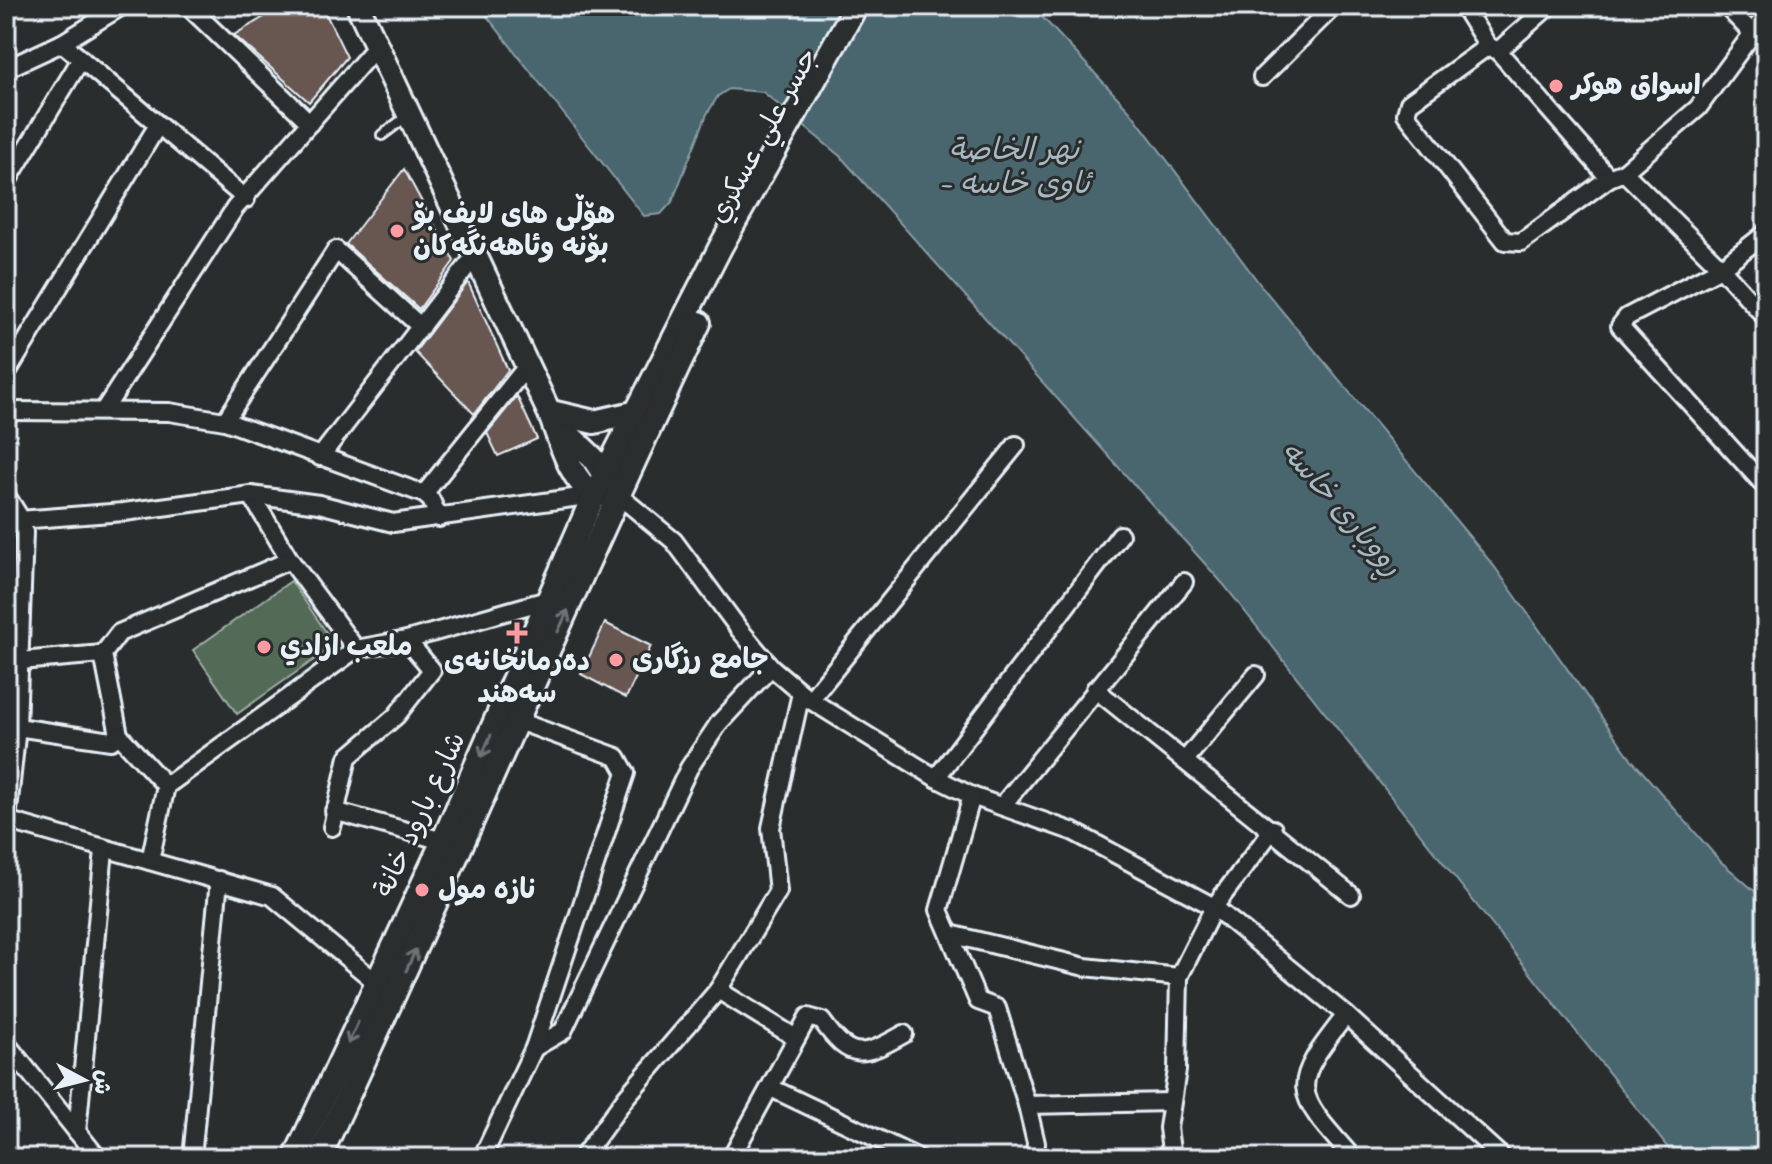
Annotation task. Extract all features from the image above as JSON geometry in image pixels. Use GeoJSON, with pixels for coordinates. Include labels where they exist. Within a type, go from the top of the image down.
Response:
{"type":"FeatureCollection","features":[{"type":"Feature","properties":{"kind":"main road"},"geometry":{"type":"LineString","coordinates":[[358,6],[573,469],[594,495],[617,494],[606,473],[550,415]]}},
{"type":"Feature","properties":{"kind":"main road","name":"جسر علي عسكري"},"geometry":{"type":"LineString","coordinates":[[727,249],[856,6]]}},
{"type":"Feature","properties":{"kind":"main road","name":"جسر علي عسكري"},"geometry":{"type":"LineString","coordinates":[[727,249],[871,6]]}},
{"type":"Feature","properties":{"kind":"main road","name":"شارع بارود خانة"},"geometry":{"type":"LineString","coordinates":[[295,1158],[443,841],[594,495],[727,249]]}},
{"type":"Feature","properties":{"kind":"main road","name":"شارع بارود خانة"},"geometry":{"type":"LineString","coordinates":[[319,1158],[518,721],[727,249]]}},
{"type":"Feature","properties":{"kind":"main road"},"geometry":{"type":"LineString","coordinates":[[550,415],[594,422],[638,412]]}},
{"type":"Feature","properties":{"kind":"main road"},"geometry":{"type":"LineString","coordinates":[[564,559],[586,569]]}},
{"type":"Feature","properties":{"kind":"street"},"geometry":{"type":"LineString","coordinates":[[6,69],[62,43],[122,6]]}},
{"type":"Feature","properties":{"kind":"street"},"geometry":{"type":"LineString","coordinates":[[188,6],[310,123]]}},
{"type":"Feature","properties":{"kind":"street"},"geometry":{"type":"LineString","coordinates":[[1262,77],[1334,6]]}},
{"type":"Feature","properties":{"kind":"street"},"geometry":{"type":"LineString","coordinates":[[1463,6],[1493,48],[1616,175],[1721,268],[1766,318]]}},
{"type":"Feature","properties":{"kind":"street"},"geometry":{"type":"LineString","coordinates":[[1549,6],[1493,48],[1409,103],[1406,114],[1505,241],[1521,242],[1616,175],[1698,108],[1766,15]]}},
{"type":"Feature","properties":{"kind":"street"},"geometry":{"type":"LineString","coordinates":[[1726,6],[1751,32]]}},
{"type":"Feature","properties":{"kind":"street"},"geometry":{"type":"LineString","coordinates":[[62,43],[246,199]]}},
{"type":"Feature","properties":{"kind":"street"},"geometry":{"type":"LineString","coordinates":[[104,410],[235,208],[376,47]]}},
{"type":"Feature","properties":{"kind":"street"},"geometry":{"type":"LineString","coordinates":[[7,181],[81,59]]}},
{"type":"Feature","properties":{"kind":"street"},"geometry":{"type":"LineString","coordinates":[[6,374],[158,125]]}},
{"type":"Feature","properties":{"kind":"street"},"geometry":{"type":"LineString","coordinates":[[1766,233],[1721,268],[1627,317],[1620,326],[1766,487]]}},
{"type":"Feature","properties":{"kind":"street"},"geometry":{"type":"LineString","coordinates":[[225,421],[336,250],[421,327]]}},
{"type":"Feature","properties":{"kind":"street"},"geometry":{"type":"LineString","coordinates":[[320,457],[474,257]]}},
{"type":"Feature","properties":{"kind":"street"},"geometry":{"type":"LineString","coordinates":[[424,494],[527,366]]}},
{"type":"Feature","properties":{"kind":"street"},"geometry":{"type":"LineString","coordinates":[[6,411],[169,412],[225,421],[424,494],[433,503],[439,518]]}},
{"type":"Feature","properties":{"kind":"street"},"geometry":{"type":"LineString","coordinates":[[582,1158],[626,1097],[718,990],[778,891],[771,828],[806,697],[1016,445]]}},
{"type":"Feature","properties":{"kind":"street"},"geometry":{"type":"LineString","coordinates":[[617,494],[674,541],[771,667],[806,697],[936,778],[972,796],[1087,839],[1214,907],[1346,1015],[1503,1158]]}},
{"type":"Feature","properties":{"kind":"street"},"geometry":{"type":"LineString","coordinates":[[6,495],[14,520],[24,532],[16,657],[17,727],[6,820],[272,896],[377,983]]}},
{"type":"Feature","properties":{"kind":"street"},"geometry":{"type":"LineString","coordinates":[[14,520],[124,512],[251,495],[319,504],[383,522],[439,518],[594,495]]}},
{"type":"Feature","properties":{"kind":"street"},"geometry":{"type":"LineString","coordinates":[[251,495],[290,560],[356,649]]}},
{"type":"Feature","properties":{"kind":"street"},"geometry":{"type":"LineString","coordinates":[[936,778],[1120,535]]}},
{"type":"Feature","properties":{"kind":"street"},"geometry":{"type":"LineString","coordinates":[[166,786],[119,735],[103,654],[119,633],[290,560]]}},
{"type":"Feature","properties":{"kind":"street"},"geometry":{"type":"LineString","coordinates":[[1002,806],[1184,582]]}},
{"type":"Feature","properties":{"kind":"street"},"geometry":{"type":"LineString","coordinates":[[150,861],[166,786],[356,649],[407,640],[547,600]]}},
{"type":"Feature","properties":{"kind":"street"},"geometry":{"type":"LineString","coordinates":[[407,640],[432,670],[396,716],[348,757],[333,819],[443,841]]}},
{"type":"Feature","properties":{"kind":"street"},"geometry":{"type":"LineString","coordinates":[[16,657],[103,654]]}},
{"type":"Feature","properties":{"kind":"street"},"geometry":{"type":"LineString","coordinates":[[534,1048],[563,1031],[658,827],[698,752],[771,667]]}},
{"type":"Feature","properties":{"kind":"street"},"geometry":{"type":"LineString","coordinates":[[1186,759],[1256,675]]}},
{"type":"Feature","properties":{"kind":"street"},"geometry":{"type":"LineString","coordinates":[[1095,689],[1273,829],[1351,895]]}},
{"type":"Feature","properties":{"kind":"street"},"geometry":{"type":"LineString","coordinates":[[482,1158],[534,1048],[626,773],[617,757],[518,721]]}},
{"type":"Feature","properties":{"kind":"street"},"geometry":{"type":"LineString","coordinates":[[17,727],[111,741],[119,735]]}},
{"type":"Feature","properties":{"kind":"street"},"geometry":{"type":"LineString","coordinates":[[972,796],[939,910],[978,1001],[997,1008],[1027,1105],[1036,1143],[1035,1158]]}},
{"type":"Feature","properties":{"kind":"street"},"geometry":{"type":"LineString","coordinates":[[1172,1158],[1168,1128],[1177,1070],[1179,977],[1214,907],[1273,829]]}},
{"type":"Feature","properties":{"kind":"street"},"geometry":{"type":"LineString","coordinates":[[77,1132],[104,850]]}},
{"type":"Feature","properties":{"kind":"street"},"geometry":{"type":"LineString","coordinates":[[192,1158],[219,880]]}},
{"type":"Feature","properties":{"kind":"street"},"geometry":{"type":"LineString","coordinates":[[950,934],[1085,967],[1179,977]]}},
{"type":"Feature","properties":{"kind":"street"},"geometry":{"type":"LineString","coordinates":[[718,990],[796,1038]]}},
{"type":"Feature","properties":{"kind":"street"},"geometry":{"type":"LineString","coordinates":[[1346,1015],[1310,1061],[1305,1089],[1317,1118],[1353,1158]]}},
{"type":"Feature","properties":{"kind":"street"},"geometry":{"type":"LineString","coordinates":[[731,1158],[808,1017],[815,1017],[839,1046],[853,1052],[872,1052],[904,1034]]}},
{"type":"Feature","properties":{"kind":"street"},"geometry":{"type":"LineString","coordinates":[[6,1043],[98,1158]]}},
{"type":"Feature","properties":{"kind":"street"},"geometry":{"type":"LineString","coordinates":[[771,1088],[918,1158]]}},
{"type":"Feature","properties":{"kind":"street"},"geometry":{"type":"LineString","coordinates":[[1027,1105],[1171,1102]]}},
{"type":"Feature","properties":{"kind":"lane"},"geometry":{"type":"LineString","coordinates":[[382,135],[407,116]]}},
{"type":"Feature","properties":{"kind":"green space","name":"ملعب ازادي"},"geometry":{"type":"Polygon","coordinates":[[[291,581],[335,645],[237,714],[193,650],[291,581]]]}},
{"type":"Feature","properties":{"kind":"water","name":"نهر الخاصة - ئاوی خاسە"},"geometry":{"type":"Polygon","coordinates":[[[479,6],[1032,6],[1130,111],[1262,287],[1494,566],[1632,760],[1720,861],[1766,901],[1766,1158],[1676,1158],[1224,585],[841,157],[763,92],[729,89],[718,96],[707,114],[672,202],[661,214],[644,216],[479,6]]]}},
{"type":"Feature","properties":{"kind":"building"},"geometry":{"type":"Polygon","coordinates":[[[271,6],[322,6],[347,57],[309,102],[234,35],[274,11],[271,6]]]}},
{"type":"Feature","properties":{"kind":"building","name":"هۆڵی های لایف بۆ بۆنە وئاهەنگەکان"},"geometry":{"type":"Polygon","coordinates":[[[404,169],[454,261],[419,309],[346,244],[404,169]]]}},
{"type":"Feature","properties":{"kind":"building"},"geometry":{"type":"Polygon","coordinates":[[[468,282],[508,370],[474,414],[415,352],[468,282]]]}},
{"type":"Feature","properties":{"kind":"building"},"geometry":{"type":"Polygon","coordinates":[[[517,396],[537,439],[498,456],[487,433],[517,396]]]}},
{"type":"Feature","properties":{"kind":"building","name":"جامع رزگاری"},"geometry":{"type":"Polygon","coordinates":[[[605,623],[651,646],[626,698],[581,674],[605,623]]]}},
{"type":"Feature","properties":{"kind":"place","name":"اسواق هوكر"},"geometry":{"type":"Point","coordinates":[1556,86]}},
{"type":"Feature","properties":{"kind":"place","name":"هۆڵی های لایف بۆ بۆنە وئاهەنگەکان"},"geometry":{"type":"Point","coordinates":[397,231]}},
{"type":"Feature","properties":{"kind":"place","name":"دەرمانخانەی سەهند"},"geometry":{"type":"Point","coordinates":[517,633]}},
{"type":"Feature","properties":{"kind":"place","name":"ملعب ازادي"},"geometry":{"type":"Point","coordinates":[264,647]}},
{"type":"Feature","properties":{"kind":"place","name":"جامع رزگاری"},"geometry":{"type":"Point","coordinates":[616,660]}},
{"type":"Feature","properties":{"kind":"place","name":"نازه مول"},"geometry":{"type":"Point","coordinates":[422,890]}},
{"type":"Feature","properties":{"kind":"water label","name":"ڕووباری خاسە"},"geometry":{"type":"Point","coordinates":[1341,509]}}]}
